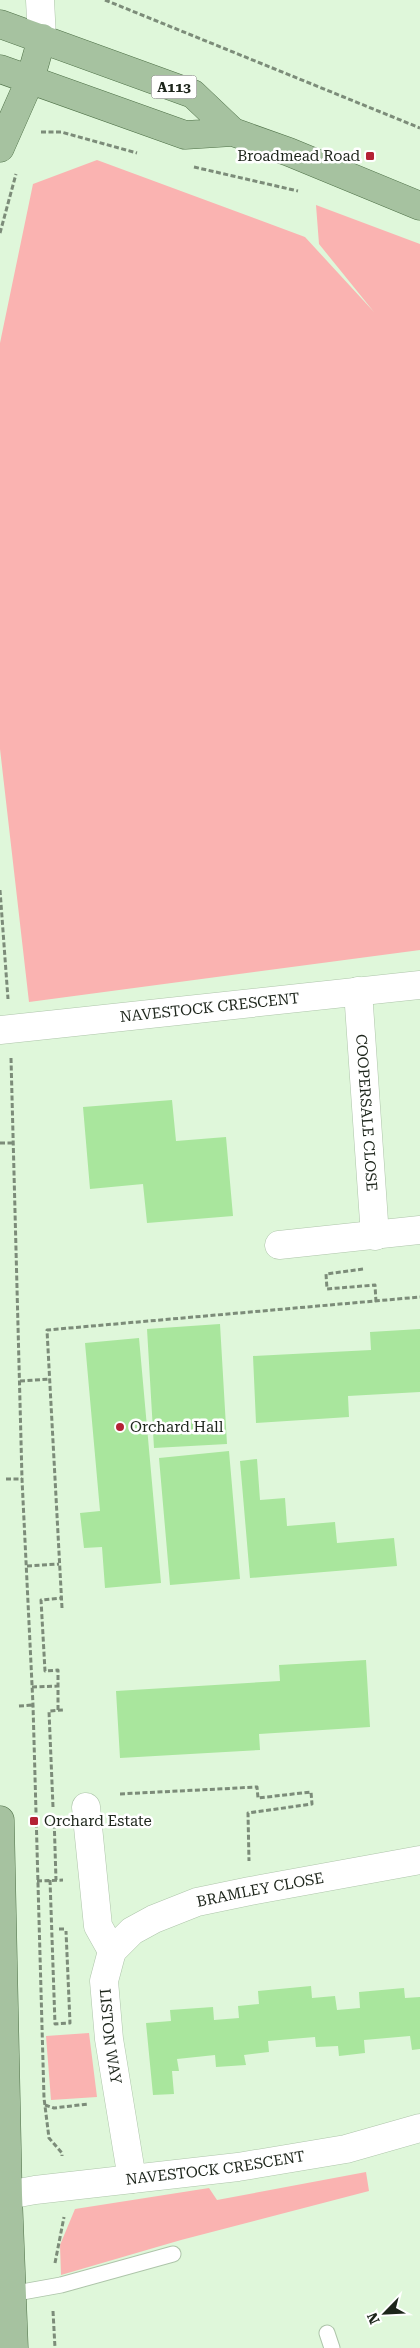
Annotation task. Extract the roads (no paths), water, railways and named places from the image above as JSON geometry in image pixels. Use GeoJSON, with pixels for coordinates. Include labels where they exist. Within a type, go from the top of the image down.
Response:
{"type":"FeatureCollection","features":[{"type":"Feature","properties":{"kind":"main road","name":"A113"},"geometry":{"type":"LineString","coordinates":[[1,27],[41,17],[193,94],[233,132],[420,206]]}},
{"type":"Feature","properties":{"kind":"main road"},"geometry":{"type":"LineString","coordinates":[[0,148],[30,80],[41,17]]}},
{"type":"Feature","properties":{"kind":"main road","name":"A113"},"geometry":{"type":"LineString","coordinates":[[0,69],[185,135],[233,132]]}},
{"type":"Feature","properties":{"kind":"main road"},"geometry":{"type":"LineString","coordinates":[[0,1820],[8,2195],[14,2348]]}},
{"type":"Feature","properties":{"kind":"street","name":"NAVESTOCK CRESCENT"},"geometry":{"type":"LineString","coordinates":[[5,1029],[420,984]]}},
{"type":"Feature","properties":{"kind":"street","name":"COOPERSALE CLOSE"},"geometry":{"type":"LineString","coordinates":[[358,991],[375,1236]]}},
{"type":"Feature","properties":{"kind":"street"},"geometry":{"type":"LineString","coordinates":[[279,1245],[420,1230]]}},
{"type":"Feature","properties":{"kind":"street"},"geometry":{"type":"LineString","coordinates":[[86,1807],[98,1926],[112,1952]]}},
{"type":"Feature","properties":{"kind":"street","name":"BRAMLEY CLOSE"},"geometry":{"type":"LineString","coordinates":[[112,1952],[132,1931],[154,1919],[197,1902],[250,1890],[420,1860]]}},
{"type":"Feature","properties":{"kind":"street","name":"LISTON WAY"},"geometry":{"type":"LineString","coordinates":[[112,1952],[104,1981],[109,2039],[132,2179]]}},
{"type":"Feature","properties":{"kind":"street","name":"NAVESTOCK CRESCENT"},"geometry":{"type":"LineString","coordinates":[[8,2195],[65,2186],[238,2167],[346,2149],[420,2128]]}},
{"type":"Feature","properties":{"kind":"lane"},"geometry":{"type":"LineString","coordinates":[[11,2294],[52,2287],[173,2254]]}},
{"type":"Feature","properties":{"kind":"lane"},"geometry":{"type":"LineString","coordinates":[[327,2333],[332,2348]]}},
{"type":"Feature","properties":{"kind":"place","name":"Broadmead Road"},"geometry":{"type":"Point","coordinates":[370,156]}},
{"type":"Feature","properties":{"kind":"place","name":"Orchard Hall"},"geometry":{"type":"Point","coordinates":[120,1427]}},
{"type":"Feature","properties":{"kind":"place","name":"Orchard Estate"},"geometry":{"type":"Point","coordinates":[34,1821]}}]}
